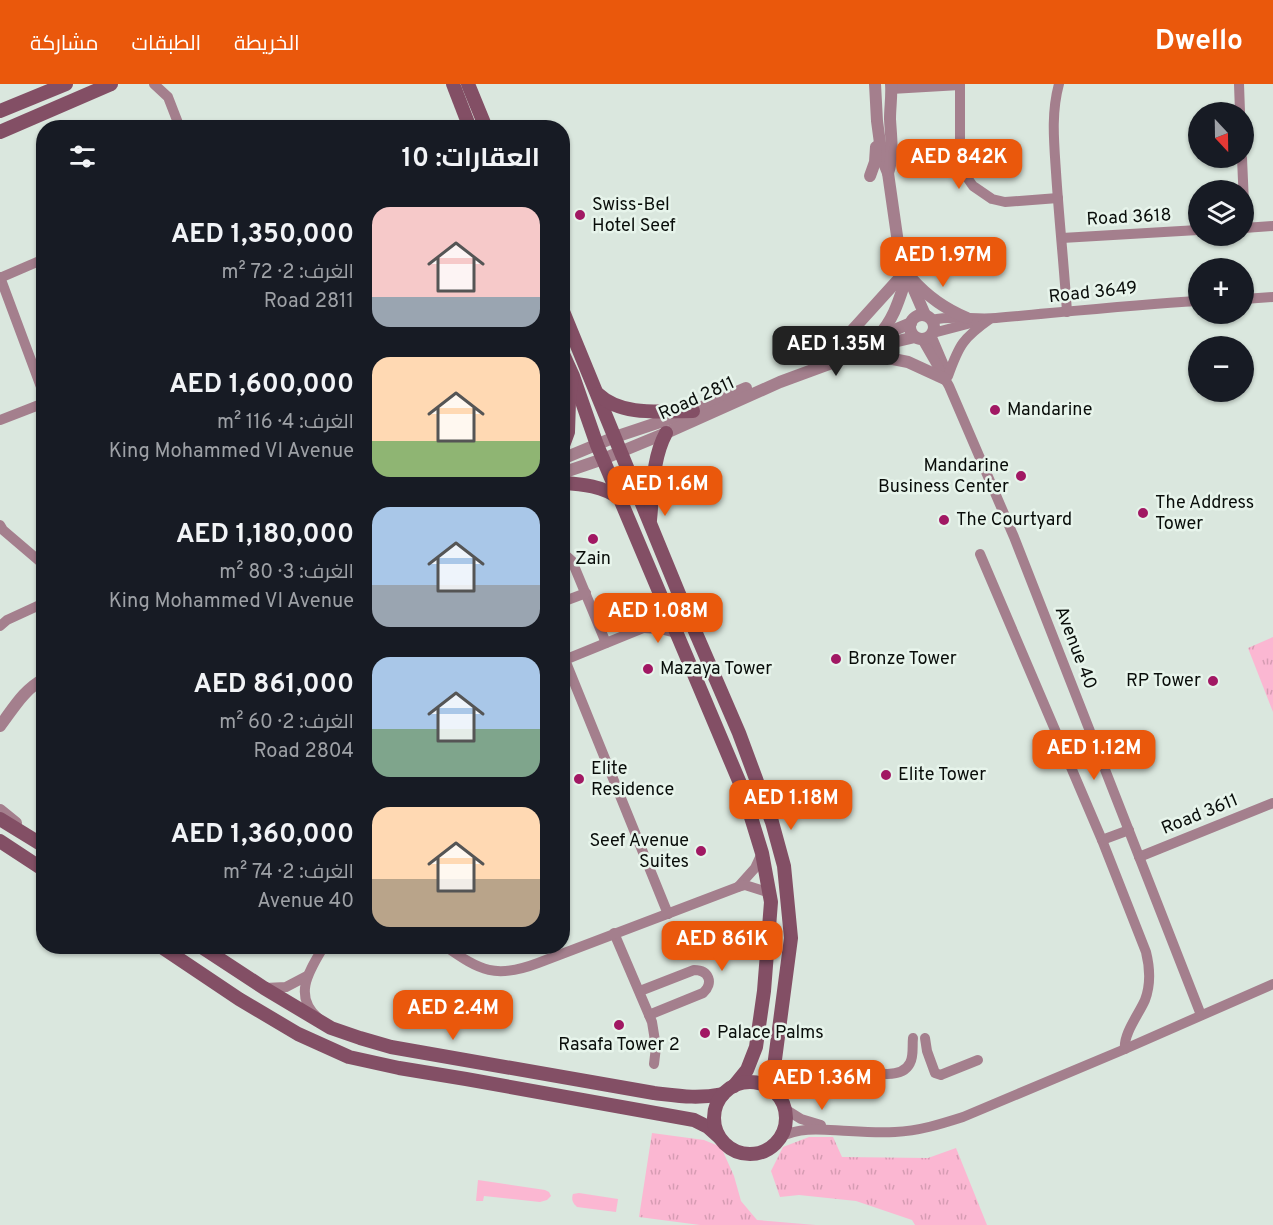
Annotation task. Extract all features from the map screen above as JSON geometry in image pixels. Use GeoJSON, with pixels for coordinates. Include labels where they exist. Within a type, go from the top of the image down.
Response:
{"type":"FeatureCollection","features":[{"type":"Feature","properties":{"kind":"main road"},"geometry":{"type":"LineString","coordinates":[[0,111],[66,84]]}},
{"type":"Feature","properties":{"kind":"main road"},"geometry":{"type":"LineString","coordinates":[[0,132],[111,84]]}},
{"type":"Feature","properties":{"kind":"main road"},"geometry":{"type":"LineString","coordinates":[[453,84],[467,120]]}},
{"type":"Feature","properties":{"kind":"main road"},"geometry":{"type":"LineString","coordinates":[[468,84],[483,120]]}},
{"type":"Feature","properties":{"kind":"main road"},"geometry":{"type":"LineString","coordinates":[[570,328],[679,594],[739,733],[772,822],[784,866],[791,938],[774,1067],[775,1092]]}},
{"type":"Feature","properties":{"kind":"main road"},"geometry":{"type":"LineString","coordinates":[[570,369],[597,445],[742,788],[762,853],[770,893],[769,941],[756,1047],[747,1070],[718,1101],[713,1119],[718,1136]]}},
{"type":"Feature","properties":{"kind":"main road"},"geometry":{"type":"LineString","coordinates":[[570,394],[573,375]]}},
{"type":"Feature","properties":{"kind":"main road"},"geometry":{"type":"LineString","coordinates":[[597,392],[606,402],[620,407],[693,411]]}},
{"type":"Feature","properties":{"kind":"main road"},"geometry":{"type":"LineString","coordinates":[[650,522],[660,446],[666,433]]}},
{"type":"Feature","properties":{"kind":"main road"},"geometry":{"type":"LineString","coordinates":[[570,483],[603,489],[620,500]]}},
{"type":"Feature","properties":{"kind":"main road"},"geometry":{"type":"LineString","coordinates":[[0,819],[36,841]]}},
{"type":"Feature","properties":{"kind":"main road"},"geometry":{"type":"LineString","coordinates":[[0,841],[36,865]]}},
{"type":"Feature","properties":{"kind":"main road"},"geometry":{"type":"LineString","coordinates":[[172,954],[239,999],[298,1034],[349,1056],[399,1068],[694,1120],[708,1127],[730,1149],[737,1152],[750,1154],[771,1148],[783,1132],[786,1121],[782,1100],[775,1092],[756,1082],[744,1082],[705,1098],[690,1098],[391,1047],[331,1028],[212,954]]}},
{"type":"Feature","properties":{"kind":"street"},"geometry":{"type":"LineString","coordinates":[[154,84],[168,97]]}},
{"type":"Feature","properties":{"kind":"street"},"geometry":{"type":"LineString","coordinates":[[169,84],[168,97],[177,120]]}},
{"type":"Feature","properties":{"kind":"street"},"geometry":{"type":"LineString","coordinates":[[875,84],[882,158],[888,173],[899,250],[921,319],[934,328],[925,336],[911,331],[921,319]]}},
{"type":"Feature","properties":{"kind":"street"},"geometry":{"type":"LineString","coordinates":[[1059,84],[1053,117],[1067,312]]}},
{"type":"Feature","properties":{"kind":"street"},"geometry":{"type":"LineString","coordinates":[[1239,84],[1240,102]]}},
{"type":"Feature","properties":{"kind":"street"},"geometry":{"type":"LineString","coordinates":[[888,173],[892,154],[890,86],[960,85],[961,164],[973,186],[992,200],[1005,202],[1058,198]]}},
{"type":"Feature","properties":{"kind":"street"},"geometry":{"type":"LineString","coordinates":[[870,176],[875,162],[878,122]]}},
{"type":"Feature","properties":{"kind":"street"},"geometry":{"type":"LineString","coordinates":[[1254,227],[1273,226]]}},
{"type":"Feature","properties":{"kind":"street","name":"Road 3618"},"geometry":{"type":"LineString","coordinates":[[1062,238],[1188,231]]}},
{"type":"Feature","properties":{"kind":"street"},"geometry":{"type":"LineString","coordinates":[[36,263],[0,278],[36,374]]}},
{"type":"Feature","properties":{"kind":"street"},"geometry":{"type":"LineString","coordinates":[[906,273],[924,292],[948,310],[967,318]]}},
{"type":"Feature","properties":{"kind":"street"},"geometry":{"type":"LineString","coordinates":[[876,338],[897,308],[906,273]]}},
{"type":"Feature","properties":{"kind":"street"},"geometry":{"type":"LineString","coordinates":[[828,357],[906,273]]}},
{"type":"Feature","properties":{"kind":"street"},"geometry":{"type":"LineString","coordinates":[[1254,298],[1273,297]]}},
{"type":"Feature","properties":{"kind":"street","name":"Road 3649"},"geometry":{"type":"LineString","coordinates":[[921,319],[990,319],[1188,302]]}},
{"type":"Feature","properties":{"kind":"street","name":"Road 2811"},"geometry":{"type":"LineString","coordinates":[[570,456],[693,411],[921,319]]}},
{"type":"Feature","properties":{"kind":"street"},"geometry":{"type":"LineString","coordinates":[[856,354],[908,362],[947,380],[955,356],[965,339],[990,319]]}},
{"type":"Feature","properties":{"kind":"street","name":"Road 3649"},"geometry":{"type":"LineString","coordinates":[[925,336],[990,319]]}},
{"type":"Feature","properties":{"kind":"street","name":"Road 2811"},"geometry":{"type":"LineString","coordinates":[[570,470],[666,433],[780,382],[885,344],[925,336]]}},
{"type":"Feature","properties":{"kind":"street","name":"Avenue 40"},"geometry":{"type":"LineString","coordinates":[[925,336],[947,380],[1014,537],[1201,1015]]}},
{"type":"Feature","properties":{"kind":"street"},"geometry":{"type":"LineString","coordinates":[[0,420],[36,406]]}},
{"type":"Feature","properties":{"kind":"street"},"geometry":{"type":"LineString","coordinates":[[0,525],[36,558]]}},
{"type":"Feature","properties":{"kind":"street"},"geometry":{"type":"LineString","coordinates":[[980,554],[1102,840],[1146,952],[1150,975],[1149,987],[1126,1037],[1125,1050]]}},
{"type":"Feature","properties":{"kind":"street"},"geometry":{"type":"LineString","coordinates":[[570,559],[606,643]]}},
{"type":"Feature","properties":{"kind":"street"},"geometry":{"type":"LineString","coordinates":[[570,599],[586,593]]}},
{"type":"Feature","properties":{"kind":"street"},"geometry":{"type":"LineString","coordinates":[[570,658],[643,628],[656,617],[662,602]]}},
{"type":"Feature","properties":{"kind":"street"},"geometry":{"type":"LineString","coordinates":[[0,626],[7,620],[36,607]]}},
{"type":"Feature","properties":{"kind":"street"},"geometry":{"type":"LineString","coordinates":[[643,628],[676,633]]}},
{"type":"Feature","properties":{"kind":"street"},"geometry":{"type":"LineString","coordinates":[[570,676],[668,914]]}},
{"type":"Feature","properties":{"kind":"street"},"geometry":{"type":"LineString","coordinates":[[0,726],[23,694],[36,683]]}},
{"type":"Feature","properties":{"kind":"street","name":"Road 3611"},"geometry":{"type":"LineString","coordinates":[[1139,857],[1273,803]]}},
{"type":"Feature","properties":{"kind":"street"},"geometry":{"type":"LineString","coordinates":[[0,810],[36,840]]}},
{"type":"Feature","properties":{"kind":"street"},"geometry":{"type":"LineString","coordinates":[[1102,840],[1129,830]]}},
{"type":"Feature","properties":{"kind":"street"},"geometry":{"type":"LineString","coordinates":[[738,887],[755,868],[762,853]]}},
{"type":"Feature","properties":{"kind":"street"},"geometry":{"type":"LineString","coordinates":[[570,946],[614,933],[745,885],[770,893]]}},
{"type":"Feature","properties":{"kind":"street"},"geometry":{"type":"LineString","coordinates":[[614,933],[649,1015],[656,1039],[654,1064]]}},
{"type":"Feature","properties":{"kind":"street"},"geometry":{"type":"LineString","coordinates":[[319,954],[307,976],[304,990],[306,1002],[311,1011],[331,1028]]}},
{"type":"Feature","properties":{"kind":"street"},"geometry":{"type":"LineString","coordinates":[[457,954],[470,963],[506,972],[522,969],[550,954]]}},
{"type":"Feature","properties":{"kind":"street"},"geometry":{"type":"LineString","coordinates":[[640,992],[694,970],[702,971],[708,976],[710,983],[704,993],[649,1015]]}},
{"type":"Feature","properties":{"kind":"street"},"geometry":{"type":"LineString","coordinates":[[264,988],[286,987],[307,976]]}},
{"type":"Feature","properties":{"kind":"street"},"geometry":{"type":"LineString","coordinates":[[780,1137],[810,1129],[897,1132],[941,1125],[1125,1050],[1273,984]]}},
{"type":"Feature","properties":{"kind":"street"},"geometry":{"type":"LineString","coordinates":[[850,1068],[880,1074],[900,1071],[912,1060],[913,1038]]}},
{"type":"Feature","properties":{"kind":"street"},"geometry":{"type":"LineString","coordinates":[[925,1038],[928,1055],[938,1075],[978,1060]]}},
{"type":"Feature","properties":{"kind":"street"},"geometry":{"type":"LineString","coordinates":[[785,1109],[810,1122],[851,1132]]}},
{"type":"Feature","properties":{"kind":"green space"},"geometry":{"type":"Polygon","coordinates":[[[1273,637],[1273,712],[1248,648],[1273,637]]]}},
{"type":"Feature","properties":{"kind":"green space"},"geometry":{"type":"Polygon","coordinates":[[[652,1133],[704,1140],[721,1147],[734,1176],[741,1201],[757,1220],[816,1225],[700,1225],[639,1217],[652,1133]]]}},
{"type":"Feature","properties":{"kind":"green space"},"geometry":{"type":"Polygon","coordinates":[[[809,1137],[833,1137],[842,1157],[928,1158],[956,1148],[987,1225],[915,1225],[912,1220],[856,1201],[799,1195],[780,1197],[771,1171],[783,1147],[809,1137]]]}},
{"type":"Feature","properties":{"kind":"green space"},"geometry":{"type":"Polygon","coordinates":[[[478,1180],[545,1190],[551,1196],[540,1202],[484,1196],[483,1201],[476,1201],[478,1180]]]}},
{"type":"Feature","properties":{"kind":"green space"},"geometry":{"type":"Polygon","coordinates":[[[579,1193],[618,1199],[616,1212],[577,1207],[572,1196],[579,1193]]]}},
{"type":"Feature","properties":{"kind":"place","name":"Swiss-Bel Hotel Seef"},"geometry":{"type":"Point","coordinates":[580,215]}},
{"type":"Feature","properties":{"kind":"place","name":"Mandarine"},"geometry":{"type":"Point","coordinates":[995,410]}},
{"type":"Feature","properties":{"kind":"place","name":"Mandarine Business Center"},"geometry":{"type":"Point","coordinates":[1021,476]}},
{"type":"Feature","properties":{"kind":"place","name":"The Address Tower"},"geometry":{"type":"Point","coordinates":[1143,513]}},
{"type":"Feature","properties":{"kind":"place","name":"The Courtyard"},"geometry":{"type":"Point","coordinates":[944,520]}},
{"type":"Feature","properties":{"kind":"place","name":"Zain"},"geometry":{"type":"Point","coordinates":[593,539]}},
{"type":"Feature","properties":{"kind":"place","name":"Bronze Tower"},"geometry":{"type":"Point","coordinates":[836,659]}},
{"type":"Feature","properties":{"kind":"place","name":"Mazaya Tower"},"geometry":{"type":"Point","coordinates":[648,669]}},
{"type":"Feature","properties":{"kind":"place","name":"RP Tower"},"geometry":{"type":"Point","coordinates":[1213,681]}},
{"type":"Feature","properties":{"kind":"place","name":"Elite Tower"},"geometry":{"type":"Point","coordinates":[886,775]}},
{"type":"Feature","properties":{"kind":"place","name":"Elite Residence"},"geometry":{"type":"Point","coordinates":[579,779]}},
{"type":"Feature","properties":{"kind":"place","name":"Seef Avenue Suites"},"geometry":{"type":"Point","coordinates":[701,851]}},
{"type":"Feature","properties":{"kind":"place","name":"Rasafa Tower 2"},"geometry":{"type":"Point","coordinates":[619,1025]}},
{"type":"Feature","properties":{"kind":"place","name":"Palace Palms"},"geometry":{"type":"Point","coordinates":[705,1033]}}]}
